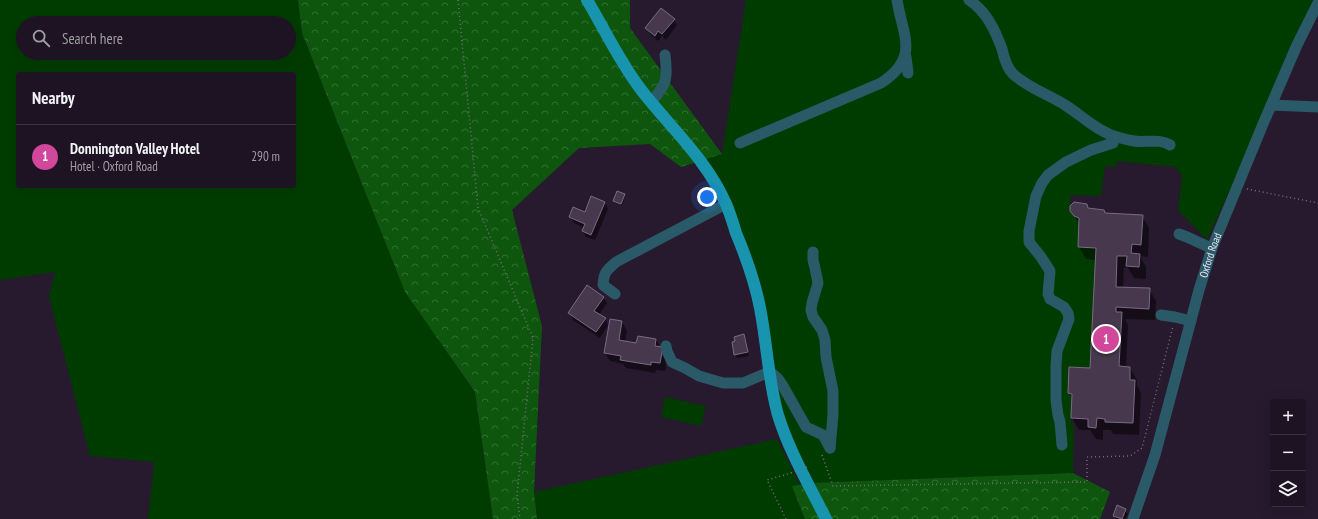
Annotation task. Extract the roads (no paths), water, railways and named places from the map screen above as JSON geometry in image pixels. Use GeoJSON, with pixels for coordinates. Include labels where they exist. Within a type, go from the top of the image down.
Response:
{"type":"FeatureCollection","features":[{"type":"Feature","properties":{"kind":"main road"},"geometry":{"type":"LineString","coordinates":[[587,0],[633,78],[651,102],[700,158],[711,175],[726,204],[748,262],[755,289],[763,326],[773,395],[786,436],[826,519]]}},
{"type":"Feature","properties":{"kind":"street"},"geometry":{"type":"LineString","coordinates":[[897,0],[905,38],[908,73]]}},
{"type":"Feature","properties":{"kind":"street"},"geometry":{"type":"LineString","coordinates":[[969,0],[983,12],[990,21],[1007,65],[1013,73],[1113,136],[1133,141],[1154,141],[1170,145]]}},
{"type":"Feature","properties":{"kind":"street","name":"Oxford Road"},"geometry":{"type":"LineString","coordinates":[[1134,519],[1155,455],[1203,275],[1212,248],[1271,104],[1318,3]]}},
{"type":"Feature","properties":{"kind":"street"},"geometry":{"type":"LineString","coordinates":[[651,102],[666,82],[667,69],[665,55]]}},
{"type":"Feature","properties":{"kind":"street"},"geometry":{"type":"LineString","coordinates":[[740,143],[881,83],[896,70],[906,57]]}},
{"type":"Feature","properties":{"kind":"street"},"geometry":{"type":"LineString","coordinates":[[1271,104],[1318,107]]}},
{"type":"Feature","properties":{"kind":"street"},"geometry":{"type":"LineString","coordinates":[[1062,445],[1058,412],[1056,373],[1057,351],[1068,319],[1068,313],[1064,307],[1050,299],[1048,294],[1050,271],[1029,242],[1029,231],[1036,196],[1042,183],[1048,175],[1066,162],[1091,150],[1113,143],[1113,136]]}},
{"type":"Feature","properties":{"kind":"street"},"geometry":{"type":"LineString","coordinates":[[615,294],[603,285],[604,275],[616,262],[726,204]]}},
{"type":"Feature","properties":{"kind":"street"},"geometry":{"type":"LineString","coordinates":[[1179,234],[1212,248]]}},
{"type":"Feature","properties":{"kind":"street"},"geometry":{"type":"LineString","coordinates":[[666,346],[672,362],[699,376],[723,383],[743,383],[769,372],[774,375],[780,380],[806,427],[823,435],[830,448],[833,415],[833,391],[822,330],[813,317],[811,310],[818,283],[816,268],[813,260],[813,252]]}},
{"type":"Feature","properties":{"kind":"street"},"geometry":{"type":"LineString","coordinates":[[1161,316],[1176,317],[1191,321]]}},
{"type":"Feature","properties":{"kind":"place","name":"Donnington Valley Hotel"},"geometry":{"type":"Point","coordinates":[1106,339]}}]}
